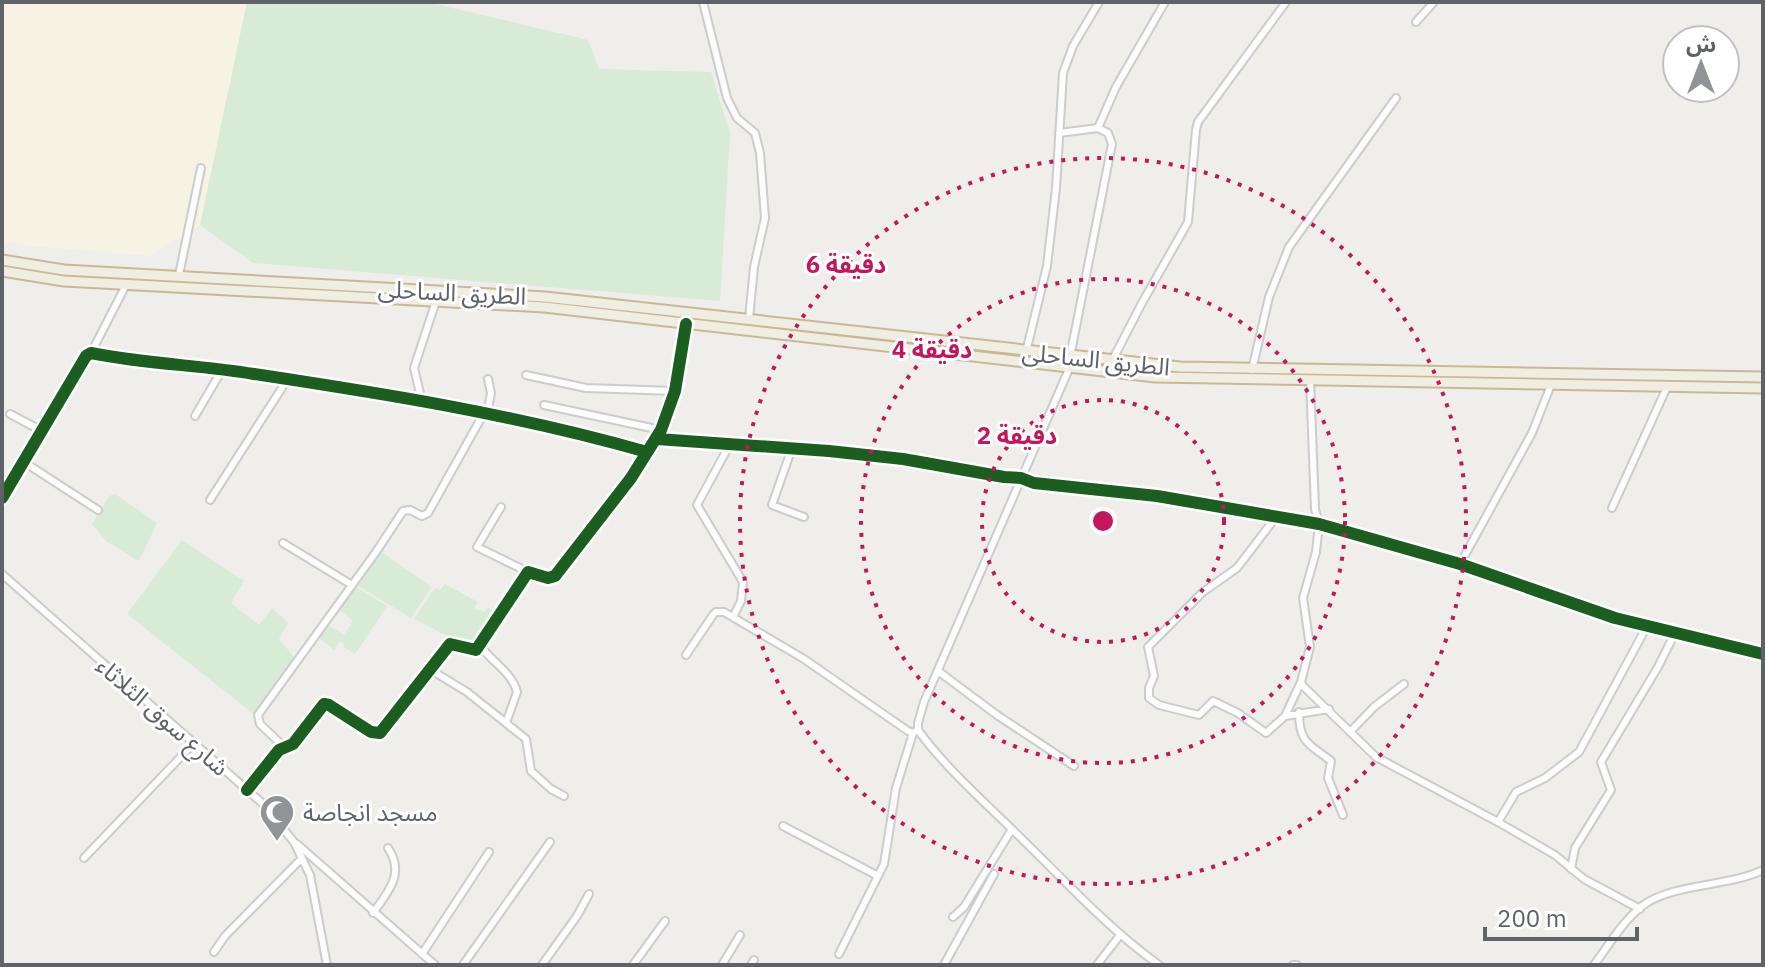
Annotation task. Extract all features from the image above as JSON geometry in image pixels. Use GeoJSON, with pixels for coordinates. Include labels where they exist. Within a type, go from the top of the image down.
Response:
{"type":"FeatureCollection","features":[{"type":"Feature","properties":{"kind":"highway","name":"الطريق الساحلى"},"geometry":{"type":"LineString","coordinates":[[2,260],[64,270],[545,297],[1112,361],[1252,370],[1763,388]]}},
{"type":"Feature","properties":{"kind":"highway","name":"الطريق الساحلى"},"geometry":{"type":"LineString","coordinates":[[2,271],[22,276],[126,285],[544,307],[1069,369],[1177,378],[1551,385],[1763,377]]}},
{"type":"Feature","properties":{"kind":"highway"},"geometry":{"type":"LineString","coordinates":[[233,290],[234,279]]}},
{"type":"Feature","properties":{"kind":"highway"},"geometry":{"type":"LineString","coordinates":[[940,354],[941,342]]}},
{"type":"Feature","properties":{"kind":"street"},"geometry":{"type":"LineString","coordinates":[[703,2],[727,98],[737,118],[755,133],[760,153],[765,218],[754,267],[749,319]]}},
{"type":"Feature","properties":{"kind":"street"},"geometry":{"type":"LineString","coordinates":[[1026,352],[1046,274],[1056,188],[1063,73],[1073,46],[1099,2]]}},
{"type":"Feature","properties":{"kind":"street"},"geometry":{"type":"LineString","coordinates":[[1098,128],[1116,87],[1165,2]]}},
{"type":"Feature","properties":{"kind":"street"},"geometry":{"type":"LineString","coordinates":[[1112,361],[1188,222],[1198,122],[1286,2]]}},
{"type":"Feature","properties":{"kind":"street"},"geometry":{"type":"LineString","coordinates":[[1416,22],[1434,2]]}},
{"type":"Feature","properties":{"kind":"street"},"geometry":{"type":"LineString","coordinates":[[1252,370],[1269,297],[1289,247],[1396,98]]}},
{"type":"Feature","properties":{"kind":"street"},"geometry":{"type":"LineString","coordinates":[[1059,133],[1098,128],[1108,133],[1112,144],[1070,357]]}},
{"type":"Feature","properties":{"kind":"street"},"geometry":{"type":"LineString","coordinates":[[179,275],[201,168]]}},
{"type":"Feature","properties":{"kind":"street"},"geometry":{"type":"LineString","coordinates":[[2,498],[86,356],[91,353],[126,285]]}},
{"type":"Feature","properties":{"kind":"street"},"geometry":{"type":"LineString","coordinates":[[422,402],[414,368],[436,301]]}},
{"type":"Feature","properties":{"kind":"street"},"geometry":{"type":"LineString","coordinates":[[501,507],[477,547],[528,572],[548,578],[555,576],[631,478],[657,439],[675,391],[686,324]]}},
{"type":"Feature","properties":{"kind":"street"},"geometry":{"type":"LineString","coordinates":[[91,353],[149,363],[222,370],[486,413],[647,452]]}},
{"type":"Feature","properties":{"kind":"street"},"geometry":{"type":"LineString","coordinates":[[839,954],[886,855],[896,788],[920,714],[1069,369]]}},
{"type":"Feature","properties":{"kind":"street"},"geometry":{"type":"LineString","coordinates":[[195,416],[222,370]]}},
{"type":"Feature","properties":{"kind":"street"},"geometry":{"type":"LineString","coordinates":[[526,375],[586,388],[675,391]]}},
{"type":"Feature","properties":{"kind":"street"},"geometry":{"type":"LineString","coordinates":[[285,748],[260,724],[258,715],[403,511],[410,510],[422,516],[428,513],[486,413],[491,393],[488,379]]}},
{"type":"Feature","properties":{"kind":"street"},"geometry":{"type":"LineString","coordinates":[[1276,517],[1237,568],[1203,592],[1152,641],[1147,652],[1154,676],[1148,693],[1156,704],[1196,715],[1201,714],[1213,701],[1238,713],[1262,733],[1269,732],[1285,716],[1301,682],[1310,647],[1303,598],[1316,552],[1319,524],[1316,516],[1310,379]]}},
{"type":"Feature","properties":{"kind":"street"},"geometry":{"type":"LineString","coordinates":[[210,500],[287,380]]}},
{"type":"Feature","properties":{"kind":"street"},"geometry":{"type":"LineString","coordinates":[[1460,564],[1532,433],[1551,385]]}},
{"type":"Feature","properties":{"kind":"street"},"geometry":{"type":"LineString","coordinates":[[1612,508],[1667,387]]}},
{"type":"Feature","properties":{"kind":"street"},"geometry":{"type":"LineString","coordinates":[[544,405],[661,430]]}},
{"type":"Feature","properties":{"kind":"street"},"geometry":{"type":"LineString","coordinates":[[10,414],[42,431]]}},
{"type":"Feature","properties":{"kind":"street"},"geometry":{"type":"LineString","coordinates":[[657,439],[731,442],[903,459],[1021,478],[1034,483],[1157,496],[1319,524],[1460,564],[1647,626],[1763,654]]}},
{"type":"Feature","properties":{"kind":"street"},"geometry":{"type":"LineString","coordinates":[[731,442],[697,505],[743,582],[741,601],[733,617]]}},
{"type":"Feature","properties":{"kind":"street"},"geometry":{"type":"LineString","coordinates":[[792,448],[772,505],[804,517]]}},
{"type":"Feature","properties":{"kind":"street"},"geometry":{"type":"LineString","coordinates":[[24,462],[98,510]]}},
{"type":"Feature","properties":{"kind":"street"},"geometry":{"type":"LineString","coordinates":[[283,543],[352,585]]}},
{"type":"Feature","properties":{"kind":"street"},"geometry":{"type":"LineString","coordinates":[[247,790],[279,750],[293,744],[324,704],[371,732],[380,733],[450,644],[474,651],[480,645],[528,572]]}},
{"type":"Feature","properties":{"kind":"street","name":"شارع سوق الثلاثاء"},"geometry":{"type":"LineString","coordinates":[[2,574],[262,803],[294,842],[302,858],[315,894],[327,965]]}},
{"type":"Feature","properties":{"kind":"street"},"geometry":{"type":"LineString","coordinates":[[686,655],[716,612],[724,612],[804,659],[916,732],[1120,935],[1159,965]]}},
{"type":"Feature","properties":{"kind":"street"},"geometry":{"type":"LineString","coordinates":[[1498,822],[1516,792],[1545,778],[1579,752],[1647,626]]}},
{"type":"Feature","properties":{"kind":"street"},"geometry":{"type":"LineString","coordinates":[[1571,869],[1575,848],[1611,790],[1601,762],[1675,633]]}},
{"type":"Feature","properties":{"kind":"street"},"geometry":{"type":"LineString","coordinates":[[480,645],[487,657],[513,680],[516,687],[506,723]]}},
{"type":"Feature","properties":{"kind":"street"},"geometry":{"type":"LineString","coordinates":[[431,670],[457,685],[527,742],[531,771],[564,796]]}},
{"type":"Feature","properties":{"kind":"street"},"geometry":{"type":"LineString","coordinates":[[938,671],[1074,766]]}},
{"type":"Feature","properties":{"kind":"street"},"geometry":{"type":"LineString","coordinates":[[1301,682],[1376,757],[1498,822],[1555,855],[1584,879],[1640,909]]}},
{"type":"Feature","properties":{"kind":"street"},"geometry":{"type":"LineString","coordinates":[[1350,732],[1374,707],[1404,684]]}},
{"type":"Feature","properties":{"kind":"street"},"geometry":{"type":"LineString","coordinates":[[1285,716],[1329,709]]}},
{"type":"Feature","properties":{"kind":"street"},"geometry":{"type":"LineString","coordinates":[[1299,712],[1300,733],[1308,745],[1331,761],[1328,778],[1343,815]]}},
{"type":"Feature","properties":{"kind":"street"},"geometry":{"type":"LineString","coordinates":[[84,858],[195,742]]}},
{"type":"Feature","properties":{"kind":"street"},"geometry":{"type":"LineString","coordinates":[[783,826],[878,876]]}},
{"type":"Feature","properties":{"kind":"street"},"geometry":{"type":"LineString","coordinates":[[953,917],[964,907],[1012,829]]}},
{"type":"Feature","properties":{"kind":"street"},"geometry":{"type":"LineString","coordinates":[[294,842],[435,965]]}},
{"type":"Feature","properties":{"kind":"street"},"geometry":{"type":"LineString","coordinates":[[463,965],[550,842]]}},
{"type":"Feature","properties":{"kind":"street"},"geometry":{"type":"LineString","coordinates":[[373,913],[396,877],[396,860],[388,848]]}},
{"type":"Feature","properties":{"kind":"street"},"geometry":{"type":"LineString","coordinates":[[422,954],[489,852]]}},
{"type":"Feature","properties":{"kind":"street"},"geometry":{"type":"LineString","coordinates":[[214,952],[225,936],[302,858]]}},
{"type":"Feature","properties":{"kind":"street"},"geometry":{"type":"LineString","coordinates":[[1594,965],[1640,909],[1669,895],[1763,870]]}},
{"type":"Feature","properties":{"kind":"street"},"geometry":{"type":"LineString","coordinates":[[944,965],[994,874]]}},
{"type":"Feature","properties":{"kind":"street"},"geometry":{"type":"LineString","coordinates":[[542,965],[589,894]]}},
{"type":"Feature","properties":{"kind":"street"},"geometry":{"type":"LineString","coordinates":[[633,965],[665,921]]}},
{"type":"Feature","properties":{"kind":"street"},"geometry":{"type":"LineString","coordinates":[[722,965],[740,935]]}},
{"type":"Feature","properties":{"kind":"street"},"geometry":{"type":"LineString","coordinates":[[1097,965],[1120,935]]}},
{"type":"Feature","properties":{"kind":"shaded area"},"geometry":{"type":"Polygon","coordinates":[[[2,2],[247,2],[200,225],[150,256],[21,245],[2,240],[2,2]]]}},
{"type":"Feature","properties":{"kind":"green space"},"geometry":{"type":"Polygon","coordinates":[[[247,2],[427,2],[588,40],[599,69],[711,72],[730,133],[720,301],[253,263],[200,225],[247,2]]]}},
{"type":"Feature","properties":{"kind":"green space"},"geometry":{"type":"Polygon","coordinates":[[[115,494],[157,523],[139,561],[106,541],[92,524],[109,496],[115,494]]]}},
{"type":"Feature","properties":{"kind":"green space"},"geometry":{"type":"Polygon","coordinates":[[[182,540],[244,581],[231,603],[259,625],[272,608],[288,623],[279,639],[294,657],[255,715],[127,614],[182,540]]]}},
{"type":"Feature","properties":{"kind":"green space"},"geometry":{"type":"Polygon","coordinates":[[[380,551],[432,587],[411,618],[355,584],[380,551]]]}},
{"type":"Feature","properties":{"kind":"green space"},"geometry":{"type":"Polygon","coordinates":[[[445,584],[478,602],[474,608],[479,611],[485,612],[488,608],[496,612],[471,648],[414,619],[435,588],[440,590],[445,584]]]}},
{"type":"Feature","properties":{"kind":"green space"},"geometry":{"type":"Polygon","coordinates":[[[355,586],[387,606],[355,654],[340,641],[334,650],[318,637],[327,624],[344,635],[353,621],[339,609],[355,586]]]}},
{"type":"Feature","properties":{"kind":"cycle path"},"geometry":{"type":"LineString","coordinates":[[247,790],[279,750],[293,744],[324,704],[371,732],[380,733],[450,644],[476,650],[528,572],[548,578],[555,576],[631,478],[661,430],[675,391],[686,324]]}},
{"type":"Feature","properties":{"kind":"cycle path"},"geometry":{"type":"LineString","coordinates":[[2,498],[86,356],[91,353],[234,371],[402,398],[501,416],[647,452]]}},
{"type":"Feature","properties":{"kind":"cycle path"},"geometry":{"type":"LineString","coordinates":[[657,439],[903,459],[1021,478],[1034,483],[1157,496],[1319,524],[1460,564],[1615,618],[1763,654]]}},
{"type":"Feature","properties":{"kind":"place","name":"مسجد انجاصة"},"geometry":{"type":"Point","coordinates":[277,843]}}]}
